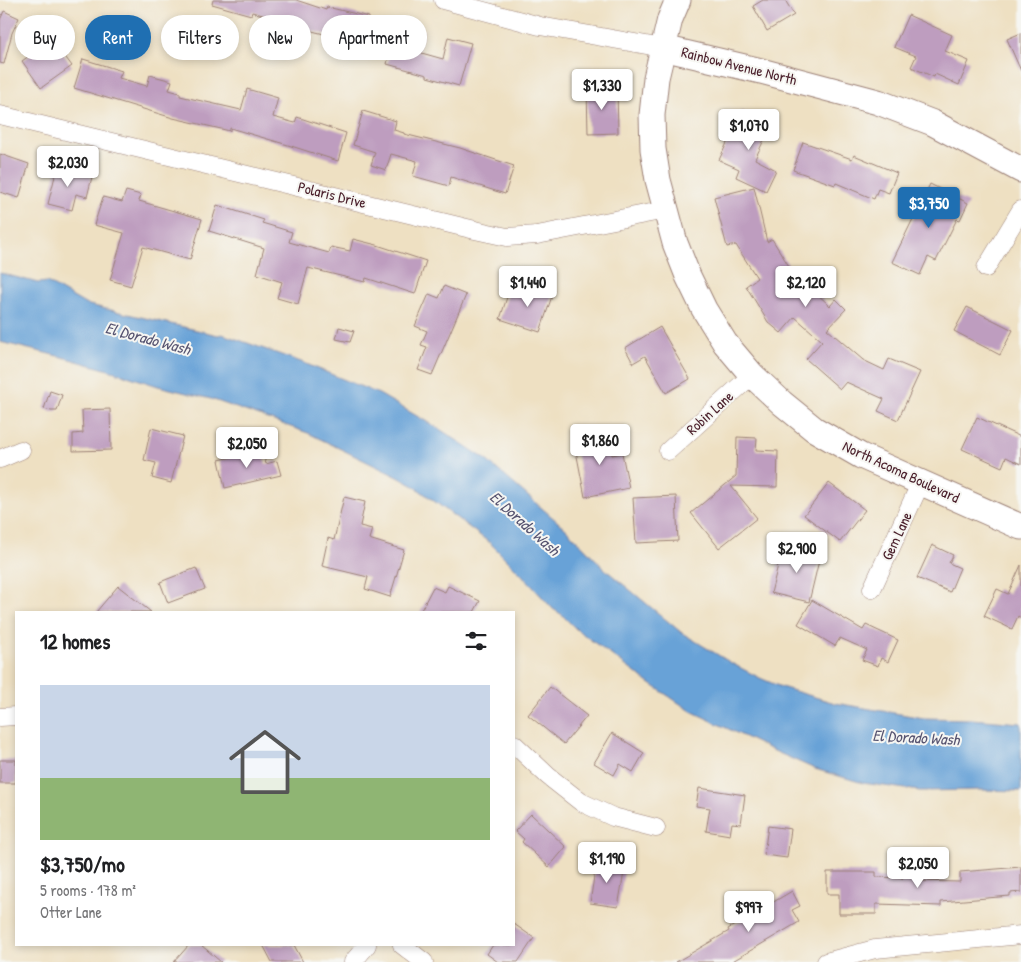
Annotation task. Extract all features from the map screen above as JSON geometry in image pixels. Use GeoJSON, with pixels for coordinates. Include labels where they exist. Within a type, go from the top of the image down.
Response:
{"type":"FeatureCollection","features":[{"type":"Feature","properties":{"kind":"main road","name":"North Acoma Boulevard"},"geometry":{"type":"LineString","coordinates":[[678,0],[670,19],[656,78],[652,114],[653,149],[675,243],[704,309],[725,343],[752,375],[782,403],[814,428],[861,456],[1021,527]]}},
{"type":"Feature","properties":{"kind":"main road","name":"Rainbow Avenue North"},"geometry":{"type":"LineString","coordinates":[[663,48],[761,70],[878,102],[933,123],[1021,170]]}},
{"type":"Feature","properties":{"kind":"street","name":"Rainbow Avenue North"},"geometry":{"type":"LineString","coordinates":[[443,0],[540,26],[663,48]]}},
{"type":"Feature","properties":{"kind":"street","name":"Polaris Drive"},"geometry":{"type":"LineString","coordinates":[[0,115],[507,237],[537,235],[666,210]]}},
{"type":"Feature","properties":{"kind":"street"},"geometry":{"type":"LineString","coordinates":[[986,268],[1021,210]]}},
{"type":"Feature","properties":{"kind":"street","name":"Robin Lane"},"geometry":{"type":"LineString","coordinates":[[668,451],[752,375]]}},
{"type":"Feature","properties":{"kind":"street"},"geometry":{"type":"LineString","coordinates":[[0,459],[21,450]]}},
{"type":"Feature","properties":{"kind":"street","name":"Gem Lane"},"geometry":{"type":"LineString","coordinates":[[872,589],[921,482]]}},
{"type":"Feature","properties":{"kind":"street"},"geometry":{"type":"LineString","coordinates":[[0,717],[15,716]]}},
{"type":"Feature","properties":{"kind":"street"},"geometry":{"type":"LineString","coordinates":[[515,745],[548,776],[581,802],[613,817],[656,828]]}},
{"type":"Feature","properties":{"kind":"street"},"geometry":{"type":"LineString","coordinates":[[826,962],[875,948],[1021,935]]}},
{"type":"Feature","properties":{"kind":"street"},"geometry":{"type":"LineString","coordinates":[[353,962],[366,946]]}},
{"type":"Feature","properties":{"kind":"street"},"geometry":{"type":"LineString","coordinates":[[403,946],[424,962]]}},
{"type":"Feature","properties":{"kind":"water","name":"El Dorado Wash"},"geometry":{"type":"Polygon","coordinates":[[[0,273],[38,283],[47,282],[85,304],[218,335],[222,334],[304,363],[379,394],[441,430],[484,458],[566,529],[606,570],[682,633],[760,678],[781,687],[835,703],[924,718],[1021,723],[1021,791],[920,791],[863,783],[815,769],[691,711],[649,683],[576,629],[553,609],[490,543],[414,486],[398,477],[308,433],[211,399],[158,386],[66,358],[0,342],[0,273]]]}},
{"type":"Feature","properties":{"kind":"building"},"geometry":{"type":"Polygon","coordinates":[[[213,0],[296,0],[326,10],[327,7],[361,15],[321,15],[321,33],[312,31],[311,34],[311,15],[263,15],[252,12],[251,15],[212,4],[213,0]]]}},
{"type":"Feature","properties":{"kind":"building"},"geometry":{"type":"Polygon","coordinates":[[[763,0],[785,0],[794,15],[767,31],[753,6],[763,0]]]}},
{"type":"Feature","properties":{"kind":"building"},"geometry":{"type":"Polygon","coordinates":[[[4,11],[15,16],[15,27],[4,64],[0,63],[0,20],[4,11]]]}},
{"type":"Feature","properties":{"kind":"building"},"geometry":{"type":"Polygon","coordinates":[[[908,15],[952,35],[945,51],[969,61],[959,85],[935,74],[934,77],[911,67],[916,56],[894,47],[908,15]]]}},
{"type":"Feature","properties":{"kind":"building"},"geometry":{"type":"Polygon","coordinates":[[[1021,33],[1021,71],[1007,39],[1021,33]]]}},
{"type":"Feature","properties":{"kind":"building"},"geometry":{"type":"Polygon","coordinates":[[[448,37],[471,43],[459,86],[387,64],[388,60],[427,60],[427,55],[443,59],[448,37]]]}},
{"type":"Feature","properties":{"kind":"building"},"geometry":{"type":"Polygon","coordinates":[[[83,59],[122,71],[119,78],[147,86],[150,75],[172,81],[169,90],[180,93],[180,96],[241,110],[247,89],[278,98],[273,117],[295,123],[297,117],[346,133],[338,161],[230,128],[230,131],[173,118],[74,88],[83,59]]]}},
{"type":"Feature","properties":{"kind":"building"},"geometry":{"type":"Polygon","coordinates":[[[68,60],[72,66],[41,88],[22,61],[68,60]]]}},
{"type":"Feature","properties":{"kind":"building"},"geometry":{"type":"Polygon","coordinates":[[[587,88],[617,88],[618,133],[588,134],[587,88]]]}},
{"type":"Feature","properties":{"kind":"building"},"geometry":{"type":"Polygon","coordinates":[[[363,111],[396,121],[394,130],[404,134],[460,148],[514,166],[505,194],[451,177],[449,186],[413,176],[417,161],[391,154],[386,170],[371,165],[375,152],[353,145],[363,111]]]}},
{"type":"Feature","properties":{"kind":"building"},"geometry":{"type":"Polygon","coordinates":[[[742,111],[771,125],[755,159],[776,170],[766,191],[736,177],[739,169],[719,160],[742,111]]]}},
{"type":"Feature","properties":{"kind":"building"},"geometry":{"type":"Polygon","coordinates":[[[803,142],[852,159],[854,155],[897,173],[889,193],[878,189],[874,199],[836,183],[835,185],[793,170],[803,142]]]}},
{"type":"Feature","properties":{"kind":"building"},"geometry":{"type":"Polygon","coordinates":[[[0,154],[29,164],[19,198],[0,192],[0,154]]]}},
{"type":"Feature","properties":{"kind":"building"},"geometry":{"type":"Polygon","coordinates":[[[57,168],[92,177],[87,197],[76,194],[72,210],[48,204],[57,168]]]}},
{"type":"Feature","properties":{"kind":"building"},"geometry":{"type":"Polygon","coordinates":[[[930,184],[968,203],[960,220],[957,219],[936,261],[928,257],[920,275],[892,262],[930,184]]]}},
{"type":"Feature","properties":{"kind":"building"},"geometry":{"type":"Polygon","coordinates":[[[754,187],[767,242],[772,239],[792,271],[779,279],[804,301],[813,290],[830,306],[836,299],[846,309],[827,329],[863,360],[884,370],[889,359],[920,372],[898,420],[878,411],[884,399],[846,382],[840,389],[806,359],[822,341],[795,317],[781,333],[768,322],[746,286],[757,278],[736,245],[727,247],[714,197],[754,187]]]}},
{"type":"Feature","properties":{"kind":"building"},"geometry":{"type":"Polygon","coordinates":[[[126,191],[141,195],[139,201],[202,219],[190,260],[143,247],[131,286],[110,280],[124,233],[94,225],[103,197],[122,202],[126,191]]]}},
{"type":"Feature","properties":{"kind":"building"},"geometry":{"type":"Polygon","coordinates":[[[217,205],[264,220],[262,223],[292,232],[289,242],[329,253],[331,247],[350,251],[353,239],[426,261],[415,294],[366,278],[365,282],[308,268],[298,304],[277,298],[282,282],[257,274],[264,248],[209,231],[217,205]]]}},
{"type":"Feature","properties":{"kind":"building"},"geometry":{"type":"Polygon","coordinates":[[[533,284],[554,290],[540,332],[500,319],[509,291],[529,297],[533,284]]]}},
{"type":"Feature","properties":{"kind":"building"},"geometry":{"type":"Polygon","coordinates":[[[444,286],[466,295],[432,375],[418,370],[427,347],[421,345],[427,331],[415,326],[429,294],[439,298],[444,286]]]}},
{"type":"Feature","properties":{"kind":"building"},"geometry":{"type":"Polygon","coordinates":[[[967,307],[1013,330],[1000,355],[954,331],[967,307]]]}},
{"type":"Feature","properties":{"kind":"building"},"geometry":{"type":"Polygon","coordinates":[[[339,327],[354,331],[350,342],[336,339],[339,327]]]}},
{"type":"Feature","properties":{"kind":"building"},"geometry":{"type":"Polygon","coordinates":[[[660,327],[690,379],[666,393],[645,356],[633,363],[625,348],[660,327]]]}},
{"type":"Feature","properties":{"kind":"building"},"geometry":{"type":"Polygon","coordinates":[[[50,391],[62,395],[57,411],[44,409],[50,391]]]}},
{"type":"Feature","properties":{"kind":"building"},"geometry":{"type":"Polygon","coordinates":[[[110,409],[111,450],[73,451],[73,434],[83,433],[82,410],[110,409]]]}},
{"type":"Feature","properties":{"kind":"building"},"geometry":{"type":"Polygon","coordinates":[[[977,417],[1021,437],[1021,464],[1006,457],[1002,467],[962,449],[977,417]]]}},
{"type":"Feature","properties":{"kind":"building"},"geometry":{"type":"Polygon","coordinates":[[[151,428],[183,436],[171,483],[152,478],[156,463],[144,460],[151,428]]]}},
{"type":"Feature","properties":{"kind":"building"},"geometry":{"type":"Polygon","coordinates":[[[608,434],[612,455],[622,453],[629,488],[585,497],[574,441],[608,434]]]}},
{"type":"Feature","properties":{"kind":"building"},"geometry":{"type":"Polygon","coordinates":[[[737,437],[757,438],[756,450],[778,451],[777,487],[731,486],[757,518],[719,548],[691,513],[736,476],[737,437]]]}},
{"type":"Feature","properties":{"kind":"building"},"geometry":{"type":"Polygon","coordinates":[[[262,450],[266,464],[277,461],[281,475],[225,488],[219,460],[262,450]]]}},
{"type":"Feature","properties":{"kind":"building"},"geometry":{"type":"Polygon","coordinates":[[[829,483],[865,510],[840,542],[804,515],[829,483]]]}},
{"type":"Feature","properties":{"kind":"building"},"geometry":{"type":"Polygon","coordinates":[[[676,496],[678,541],[636,543],[633,498],[676,496]]]}},
{"type":"Feature","properties":{"kind":"building"},"geometry":{"type":"Polygon","coordinates":[[[344,497],[365,502],[360,526],[372,529],[369,539],[404,550],[390,597],[365,589],[368,577],[322,566],[328,538],[334,540],[344,497]]]}},
{"type":"Feature","properties":{"kind":"building"},"geometry":{"type":"Polygon","coordinates":[[[932,545],[953,555],[949,563],[960,568],[950,592],[917,578],[932,545]]]}},
{"type":"Feature","properties":{"kind":"building"},"geometry":{"type":"Polygon","coordinates":[[[796,546],[821,552],[809,602],[771,593],[781,553],[793,556],[796,546]]]}},
{"type":"Feature","properties":{"kind":"building"},"geometry":{"type":"Polygon","coordinates":[[[1021,565],[1021,618],[1018,616],[1012,629],[984,616],[997,589],[1008,594],[1021,565]]]}},
{"type":"Feature","properties":{"kind":"building"},"geometry":{"type":"Polygon","coordinates":[[[196,568],[205,589],[168,603],[160,582],[196,568]]]}},
{"type":"Feature","properties":{"kind":"building"},"geometry":{"type":"Polygon","coordinates":[[[118,586],[150,611],[97,611],[118,586]]]}},
{"type":"Feature","properties":{"kind":"building"},"geometry":{"type":"Polygon","coordinates":[[[448,586],[480,601],[475,611],[421,611],[433,587],[445,592],[448,586]]]}},
{"type":"Feature","properties":{"kind":"building"},"geometry":{"type":"Polygon","coordinates":[[[812,600],[863,630],[866,625],[898,640],[888,662],[881,658],[878,666],[862,660],[867,650],[840,638],[835,646],[798,624],[812,600]]]}},
{"type":"Feature","properties":{"kind":"building"},"geometry":{"type":"Polygon","coordinates":[[[550,687],[587,716],[564,744],[528,715],[550,687]]]}},
{"type":"Feature","properties":{"kind":"building"},"geometry":{"type":"Polygon","coordinates":[[[612,733],[644,753],[633,772],[620,764],[614,775],[594,763],[612,733]]]}},
{"type":"Feature","properties":{"kind":"building"},"geometry":{"type":"Polygon","coordinates":[[[0,760],[15,760],[15,783],[0,783],[0,760]]]}},
{"type":"Feature","properties":{"kind":"building"},"geometry":{"type":"Polygon","coordinates":[[[699,788],[745,795],[741,824],[732,823],[730,835],[706,831],[710,808],[696,806],[699,788]]]}},
{"type":"Feature","properties":{"kind":"building"},"geometry":{"type":"Polygon","coordinates":[[[531,814],[566,847],[549,867],[522,842],[524,839],[515,831],[531,814]]]}},
{"type":"Feature","properties":{"kind":"building"},"geometry":{"type":"Polygon","coordinates":[[[768,826],[791,829],[787,858],[764,855],[768,826]]]}},
{"type":"Feature","properties":{"kind":"building"},"geometry":{"type":"Polygon","coordinates":[[[597,857],[614,860],[613,870],[624,872],[618,907],[590,903],[597,857]]]}},
{"type":"Feature","properties":{"kind":"building"},"geometry":{"type":"Polygon","coordinates":[[[1021,867],[1021,892],[1010,893],[1010,896],[941,902],[941,906],[876,904],[876,914],[839,914],[839,894],[827,894],[827,872],[876,872],[876,877],[903,878],[903,873],[918,873],[917,881],[960,882],[960,872],[1021,867]]]}},
{"type":"Feature","properties":{"kind":"building"},"geometry":{"type":"Polygon","coordinates":[[[792,891],[800,906],[792,910],[799,922],[731,962],[676,962],[729,931],[728,929],[792,891]]]}},
{"type":"Feature","properties":{"kind":"building"},"geometry":{"type":"Polygon","coordinates":[[[515,925],[534,938],[518,962],[498,962],[487,954],[492,946],[515,946],[515,925]]]}},
{"type":"Feature","properties":{"kind":"building"},"geometry":{"type":"Polygon","coordinates":[[[188,946],[202,946],[221,962],[174,962],[188,946]]]}},
{"type":"Feature","properties":{"kind":"building"},"geometry":{"type":"Polygon","coordinates":[[[264,946],[295,946],[303,962],[272,962],[264,946]]]}}]}
